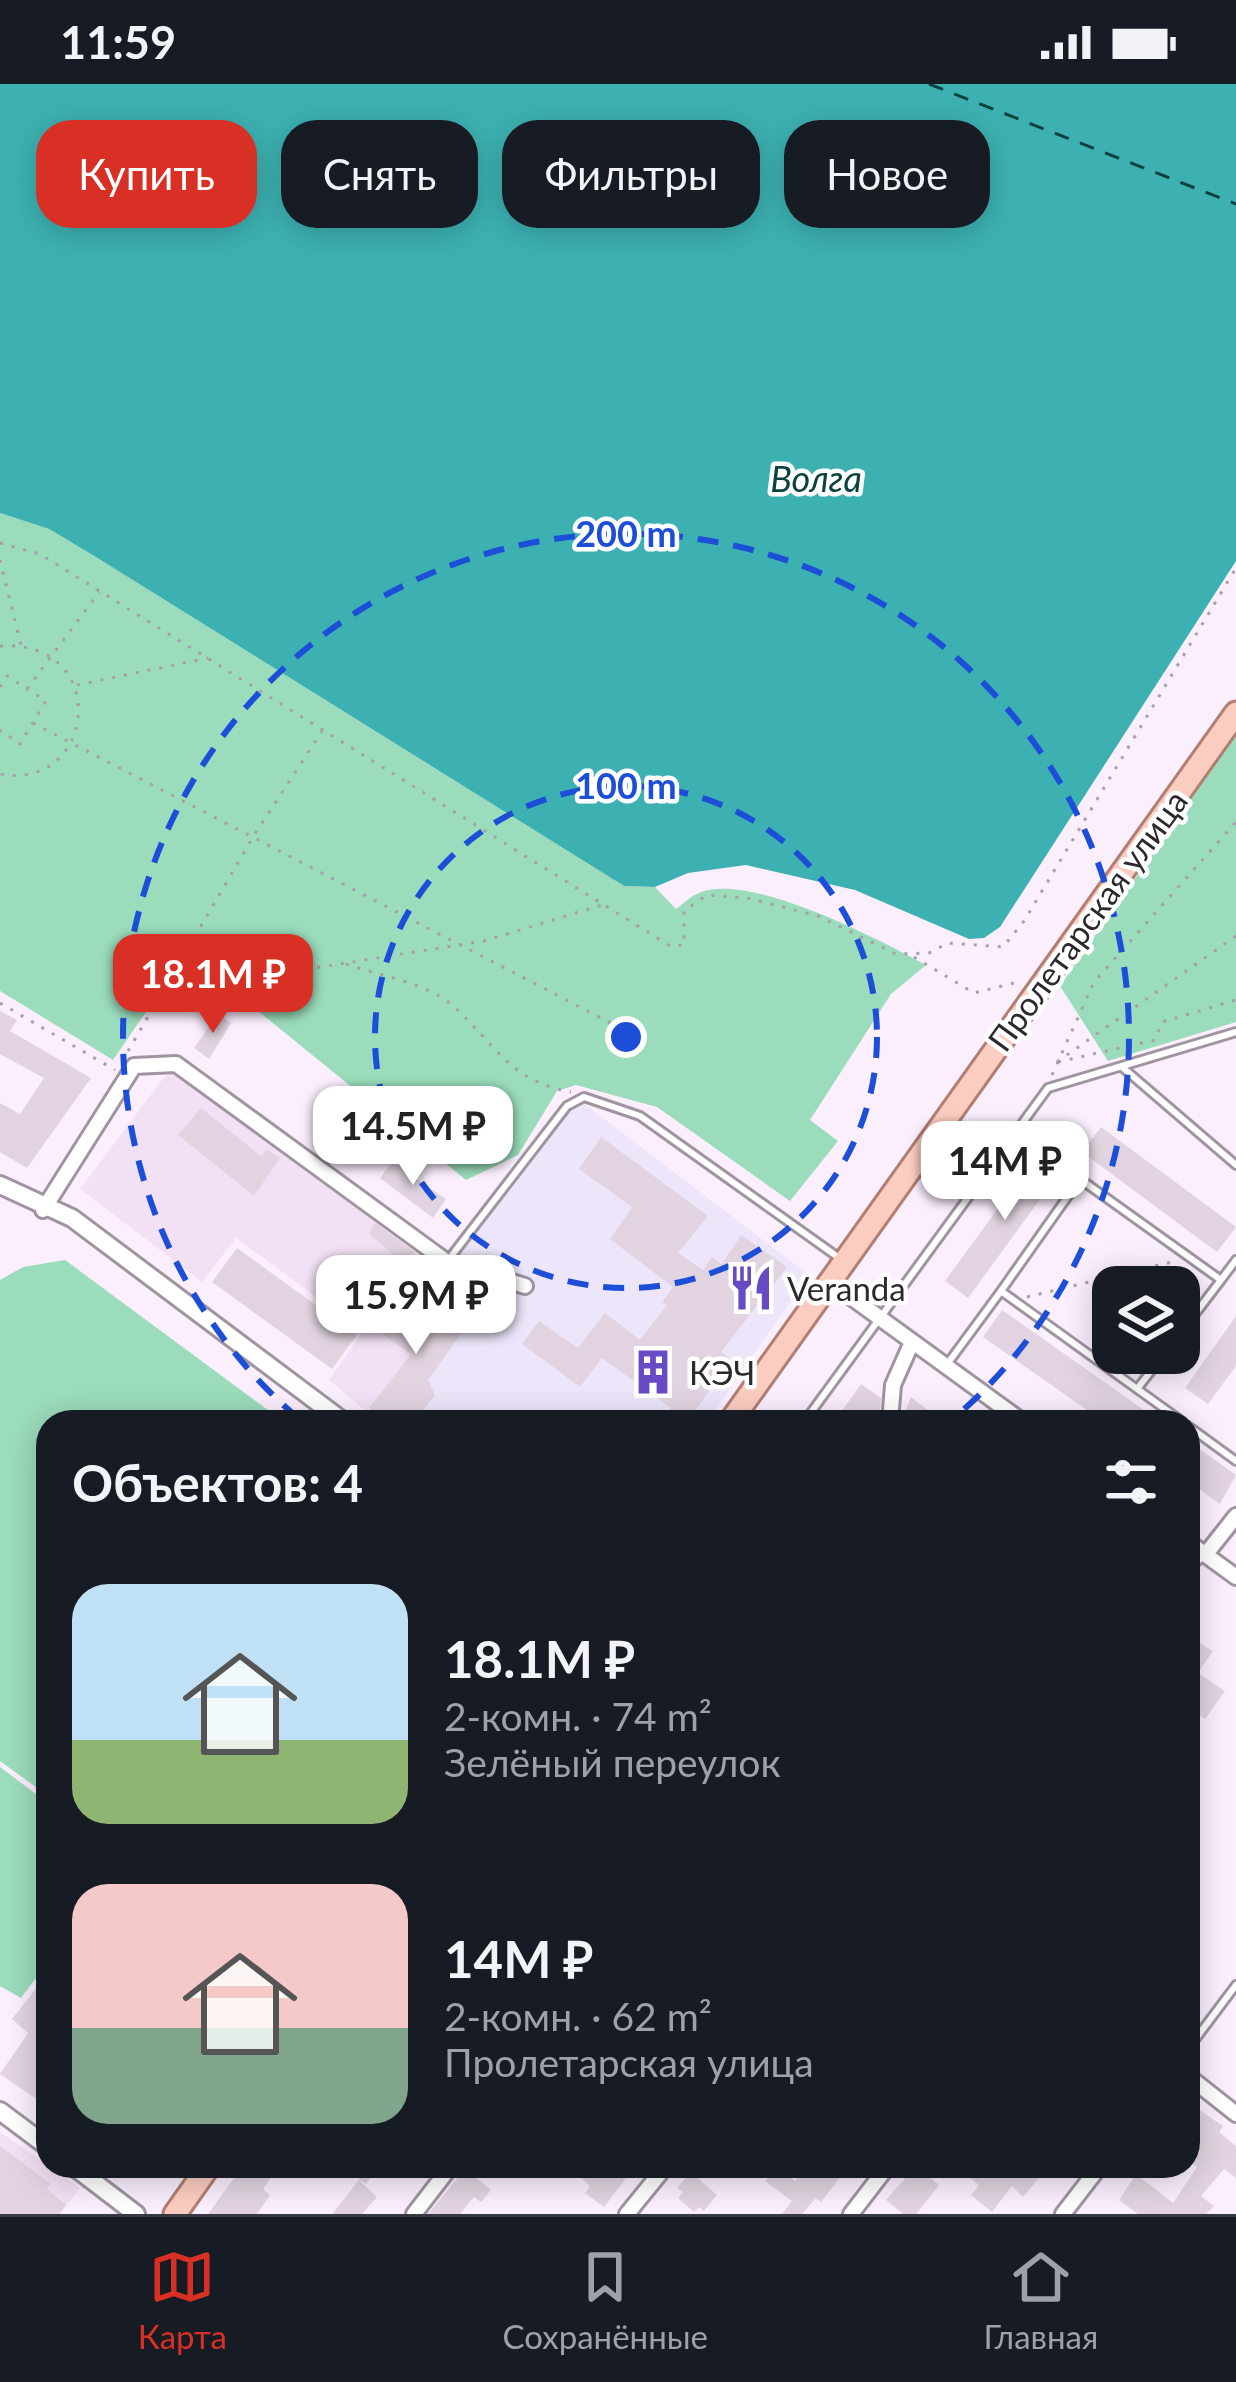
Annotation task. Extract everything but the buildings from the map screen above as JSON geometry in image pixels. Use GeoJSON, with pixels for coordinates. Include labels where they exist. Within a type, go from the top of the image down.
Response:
{"type":"FeatureCollection","features":[{"type":"Feature","properties":{"kind":"main road","name":"Пролетарская улица"},"geometry":{"type":"LineString","coordinates":[[738,1410],[1036,980],[1236,713]]}},
{"type":"Feature","properties":{"kind":"main road"},"geometry":{"type":"LineString","coordinates":[[175,2214],[200,2178]]}},
{"type":"Feature","properties":{"kind":"street"},"geometry":{"type":"LineString","coordinates":[[43,1210],[130,1065],[176,1064],[447,1262],[525,1286]]}},
{"type":"Feature","properties":{"kind":"street"},"geometry":{"type":"LineString","coordinates":[[1,1188],[43,1210],[72,1218],[328,1410]]}},
{"type":"Feature","properties":{"kind":"street"},"geometry":{"type":"LineString","coordinates":[[829,1281],[1006,1410]]}},
{"type":"Feature","properties":{"kind":"street"},"geometry":{"type":"LineString","coordinates":[[891,1410],[893,1385],[912,1342]]}},
{"type":"Feature","properties":{"kind":"street"},"geometry":{"type":"LineString","coordinates":[[1206,1554],[1236,1516]]}},
{"type":"Feature","properties":{"kind":"street"},"geometry":{"type":"LineString","coordinates":[[1200,1550],[1236,1577]]}},
{"type":"Feature","properties":{"kind":"street"},"geometry":{"type":"LineString","coordinates":[[1200,2086],[1236,2114]]}},
{"type":"Feature","properties":{"kind":"street"},"geometry":{"type":"LineString","coordinates":[[0,2110],[36,2138]]}},
{"type":"Feature","properties":{"kind":"street"},"geometry":{"type":"LineString","coordinates":[[89,2178],[136,2214]]}},
{"type":"Feature","properties":{"kind":"street"},"geometry":{"type":"LineString","coordinates":[[414,2214],[442,2178]]}},
{"type":"Feature","properties":{"kind":"street"},"geometry":{"type":"LineString","coordinates":[[627,2214],[656,2178]]}},
{"type":"Feature","properties":{"kind":"street"},"geometry":{"type":"LineString","coordinates":[[851,2214],[879,2178]]}},
{"type":"Feature","properties":{"kind":"street"},"geometry":{"type":"LineString","coordinates":[[1064,2214],[1091,2178]]}},
{"type":"Feature","properties":{"kind":"lane"},"geometry":{"type":"LineString","coordinates":[[813,1410],[1048,1088],[1236,1032]]}},
{"type":"Feature","properties":{"kind":"lane"},"geometry":{"type":"LineString","coordinates":[[1122,1067],[1236,1165]]}},
{"type":"Feature","properties":{"kind":"lane"},"geometry":{"type":"LineString","coordinates":[[447,1262],[580,1098],[640,1117],[843,1261]]}},
{"type":"Feature","properties":{"kind":"lane"},"geometry":{"type":"LineString","coordinates":[[946,1366],[1079,1179],[1221,1280]]}},
{"type":"Feature","properties":{"kind":"lane"},"geometry":{"type":"LineString","coordinates":[[1200,1308],[1236,1260]]}},
{"type":"Feature","properties":{"kind":"lane"},"geometry":{"type":"LineString","coordinates":[[1001,1291],[1166,1410]]}},
{"type":"Feature","properties":{"kind":"lane"},"geometry":{"type":"LineString","coordinates":[[1137,1389],[1149,1374]]}},
{"type":"Feature","properties":{"kind":"lane"},"geometry":{"type":"LineString","coordinates":[[1200,1435],[1236,1462]]}},
{"type":"Feature","properties":{"kind":"lane"},"geometry":{"type":"LineString","coordinates":[[1200,1559],[1206,1554]]}},
{"type":"Feature","properties":{"kind":"lane"},"geometry":{"type":"LineString","coordinates":[[1200,2034],[1236,1985]]}},
{"type":"Feature","properties":{"kind":"path"},"geometry":{"type":"LineString","coordinates":[[0,543],[40,554],[100,590],[670,946],[684,945],[684,911],[707,895],[747,898],[818,916],[896,954],[913,956],[974,993],[1036,980]]}},
{"type":"Feature","properties":{"kind":"path"},"geometry":{"type":"LineString","coordinates":[[0,560],[21,645]]}},
{"type":"Feature","properties":{"kind":"path"},"geometry":{"type":"LineString","coordinates":[[913,956],[948,943],[1003,946],[1024,921],[1236,568]]}},
{"type":"Feature","properties":{"kind":"path"},"geometry":{"type":"LineString","coordinates":[[27,689],[100,590]]}},
{"type":"Feature","properties":{"kind":"path"},"geometry":{"type":"LineString","coordinates":[[0,646],[21,645],[54,658],[75,686],[80,715],[71,743],[46,768],[0,774]]}},
{"type":"Feature","properties":{"kind":"path"},"geometry":{"type":"LineString","coordinates":[[75,686],[208,658]]}},
{"type":"Feature","properties":{"kind":"path"},"geometry":{"type":"LineString","coordinates":[[0,687],[7,676],[46,701],[20,744],[0,730]]}},
{"type":"Feature","properties":{"kind":"path"},"geometry":{"type":"LineString","coordinates":[[33,723],[626,1031]]}},
{"type":"Feature","properties":{"kind":"path"},"geometry":{"type":"LineString","coordinates":[[0,1003],[130,1065],[163,992],[253,837],[323,730]]}},
{"type":"Feature","properties":{"kind":"path"},"geometry":{"type":"LineString","coordinates":[[1056,1063],[1094,982],[1236,822]]}},
{"type":"Feature","properties":{"kind":"path"},"geometry":{"type":"LineString","coordinates":[[163,992],[459,944],[604,904]]}},
{"type":"Feature","properties":{"kind":"path"},"geometry":{"type":"LineString","coordinates":[[1056,1063],[1236,936]]}},
{"type":"Feature","properties":{"kind":"path"},"geometry":{"type":"LineString","coordinates":[[342,962],[438,997],[503,1063],[545,1088],[580,1098]]}},
{"type":"Feature","properties":{"kind":"path"},"geometry":{"type":"LineString","coordinates":[[1056,1063],[1155,1040],[1162,1022],[1236,1000]]}},
{"type":"Feature","properties":{"kind":"path"},"geometry":{"type":"LineString","coordinates":[[1014,1300],[1190,1258]]}},
{"type":"Feature","properties":{"kind":"shaded area"},"geometry":{"type":"Polygon","coordinates":[[[171,1068],[464,1289],[365,1410],[329,1380],[363,1331],[236,1238],[202,1282],[80,1189],[171,1068]]]}},
{"type":"Feature","properties":{"kind":"shaded area"},"geometry":{"type":"Polygon","coordinates":[[[574,1096],[809,1275],[715,1410],[367,1410],[463,1289],[447,1262],[574,1096]]]}},
{"type":"Feature","properties":{"kind":"shaded area"},"geometry":{"type":"Polygon","coordinates":[[[0,2132],[36,2157],[36,2178],[66,2178],[80,2188],[60,2214],[0,2214],[0,2132]]]}},
{"type":"Feature","properties":{"kind":"green space"},"geometry":{"type":"Polygon","coordinates":[[[0,513],[49,529],[91,554],[624,886],[655,887],[676,909],[699,893],[749,891],[814,911],[926,965],[891,994],[810,1120],[838,1141],[790,1201],[657,1107],[576,1085],[557,1091],[518,1155],[466,1180],[236,993],[152,1003],[113,1060],[0,991],[0,513]]]}},
{"type":"Feature","properties":{"kind":"green space"},"geometry":{"type":"Polygon","coordinates":[[[1236,734],[1236,1022],[1108,1061],[1060,986],[1236,734]]]}},
{"type":"Feature","properties":{"kind":"green space"},"geometry":{"type":"Polygon","coordinates":[[[65,1260],[268,1410],[36,1410],[36,1787],[0,1761],[0,1280],[23,1267],[65,1260]]]}},
{"type":"Feature","properties":{"kind":"green space"},"geometry":{"type":"Polygon","coordinates":[[[0,1767],[36,1794],[36,1978],[21,1998],[0,1986],[0,1767]]]}},
{"type":"Feature","properties":{"kind":"water","name":"Волга"},"geometry":{"type":"Polygon","coordinates":[[[0,84],[1236,84],[1236,561],[1000,927],[984,938],[969,939],[855,890],[746,865],[688,873],[655,887],[624,886],[91,554],[49,529],[0,513],[0,84]]]}},
{"type":"Feature","properties":{"kind":"ferry route"},"geometry":{"type":"LineString","coordinates":[[929,84],[1236,204]]}},
{"type":"Feature","properties":{"kind":"place","name":"Veranda"},"geometry":{"type":"Point","coordinates":[751,1288]}},
{"type":"Feature","properties":{"kind":"place","name":"КЭЧ"},"geometry":{"type":"Point","coordinates":[653,1372]}}]}
